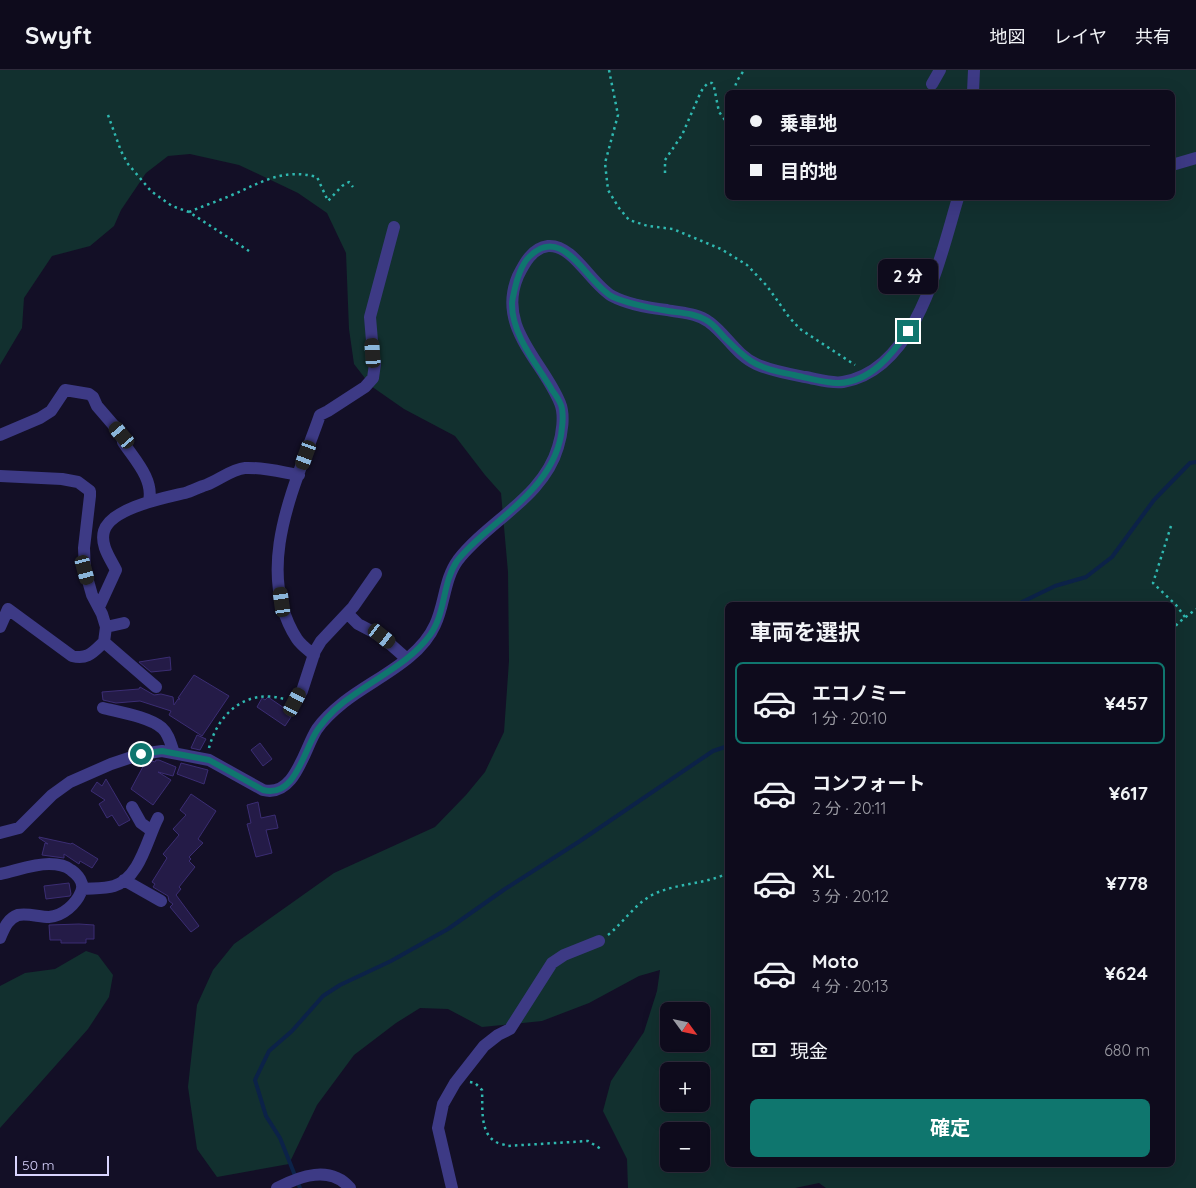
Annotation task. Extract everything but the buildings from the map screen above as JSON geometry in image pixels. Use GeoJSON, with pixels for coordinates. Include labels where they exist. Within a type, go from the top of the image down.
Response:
{"type":"FeatureCollection","features":[{"type":"Feature","properties":{"kind":"street"},"geometry":{"type":"LineString","coordinates":[[932,84],[940,70]]}},
{"type":"Feature","properties":{"kind":"street"},"geometry":{"type":"LineString","coordinates":[[973,90],[974,70]]}},
{"type":"Feature","properties":{"kind":"street"},"geometry":{"type":"LineString","coordinates":[[1175,164],[1196,158]]}},
{"type":"Feature","properties":{"kind":"street"},"geometry":{"type":"LineString","coordinates":[[0,833],[19,828],[52,795],[70,782],[111,764],[141,754],[162,751],[206,760],[263,790],[270,792],[278,791],[290,780],[301,765],[317,730],[334,710],[408,659],[430,635],[436,624],[447,583],[458,560],[474,542],[535,487],[549,468],[558,447],[562,427],[562,406],[522,340],[515,323],[512,304],[516,280],[528,258],[542,248],[549,246],[559,248],[573,257],[599,287],[613,296],[641,305],[698,316],[709,322],[733,347],[754,364],[779,372],[838,383],[869,374],[885,361],[899,345],[918,317],[928,296],[957,200]]}},
{"type":"Feature","properties":{"kind":"street"},"geometry":{"type":"LineString","coordinates":[[314,655],[298,641],[288,621],[282,602],[277,570],[281,530],[290,497],[320,415],[365,387],[373,378],[375,364],[370,317],[394,227]]}},
{"type":"Feature","properties":{"kind":"street"},"geometry":{"type":"LineString","coordinates":[[0,435],[40,418],[51,411],[65,390],[89,394],[122,435],[123,442],[148,479],[151,494],[149,501]]}},
{"type":"Feature","properties":{"kind":"street"},"geometry":{"type":"LineString","coordinates":[[99,607],[116,570],[105,552],[104,531],[109,522],[118,514],[149,501],[186,492],[218,480],[237,469],[245,468],[298,475]]}},
{"type":"Feature","properties":{"kind":"street"},"geometry":{"type":"LineString","coordinates":[[0,476],[62,479],[78,482],[87,488],[90,496],[85,528],[85,570],[92,595],[99,607],[106,627],[104,642],[91,654],[80,658],[72,656],[8,609],[0,627]]}},
{"type":"Feature","properties":{"kind":"street"},"geometry":{"type":"LineString","coordinates":[[295,702],[302,691],[321,640],[348,614],[376,574]]}},
{"type":"Feature","properties":{"kind":"street"},"geometry":{"type":"LineString","coordinates":[[348,614],[358,624],[369,628],[388,641],[408,659]]}},
{"type":"Feature","properties":{"kind":"street"},"geometry":{"type":"LineString","coordinates":[[106,627],[124,623]]}},
{"type":"Feature","properties":{"kind":"street"},"geometry":{"type":"LineString","coordinates":[[104,642],[156,687]]}},
{"type":"Feature","properties":{"kind":"street"},"geometry":{"type":"LineString","coordinates":[[103,708],[156,724],[167,734],[174,753]]}},
{"type":"Feature","properties":{"kind":"street"},"geometry":{"type":"LineString","coordinates":[[132,806],[140,823],[152,831]]}},
{"type":"Feature","properties":{"kind":"street"},"geometry":{"type":"LineString","coordinates":[[82,889],[115,886],[124,880],[135,868],[144,853],[158,818]]}},
{"type":"Feature","properties":{"kind":"street"},"geometry":{"type":"LineString","coordinates":[[0,874],[48,864],[62,865],[69,868],[82,882],[82,889],[72,906],[62,913],[49,917],[19,915],[10,919],[0,938]]}},
{"type":"Feature","properties":{"kind":"street"},"geometry":{"type":"LineString","coordinates":[[124,880],[161,901]]}},
{"type":"Feature","properties":{"kind":"street"},"geometry":{"type":"LineString","coordinates":[[452,1188],[438,1128],[444,1104],[458,1078],[484,1046],[510,1028],[552,963],[564,955],[599,941]]}},
{"type":"Feature","properties":{"kind":"street"},"geometry":{"type":"LineString","coordinates":[[281,1186],[308,1175],[321,1174],[344,1181],[350,1188]]}},
{"type":"Feature","properties":{"kind":"path"},"geometry":{"type":"LineString","coordinates":[[609,70],[618,115],[605,163],[608,190],[629,220],[648,226],[672,229],[721,249],[747,265],[767,286],[800,329],[869,374]]}},
{"type":"Feature","properties":{"kind":"path"},"geometry":{"type":"LineString","coordinates":[[735,90],[737,80],[744,70]]}},
{"type":"Feature","properties":{"kind":"path"},"geometry":{"type":"LineString","coordinates":[[665,173],[665,160],[682,135],[698,96],[708,83],[712,83],[714,87],[719,112],[725,120]]}},
{"type":"Feature","properties":{"kind":"path"},"geometry":{"type":"LineString","coordinates":[[108,116],[128,164],[151,191],[172,206],[189,212],[250,250]]}},
{"type":"Feature","properties":{"kind":"path"},"geometry":{"type":"LineString","coordinates":[[189,212],[234,194],[259,181],[289,174],[317,177],[328,200],[348,182],[353,187]]}},
{"type":"Feature","properties":{"kind":"path"},"geometry":{"type":"LineString","coordinates":[[1171,526],[1154,583],[1173,602]]}},
{"type":"Feature","properties":{"kind":"path"},"geometry":{"type":"LineString","coordinates":[[1175,604],[1185,617]]}},
{"type":"Feature","properties":{"kind":"path"},"geometry":{"type":"LineString","coordinates":[[1175,627],[1196,609]]}},
{"type":"Feature","properties":{"kind":"path"},"geometry":{"type":"LineString","coordinates":[[206,760],[210,741],[223,718],[244,701],[268,695],[295,702]]}},
{"type":"Feature","properties":{"kind":"path"},"geometry":{"type":"LineString","coordinates":[[599,941],[609,934],[640,903],[654,894],[719,877],[725,874]]}},
{"type":"Feature","properties":{"kind":"path"},"geometry":{"type":"LineString","coordinates":[[458,1078],[475,1083],[482,1090],[484,1124],[489,1137],[496,1142],[507,1146],[588,1141],[601,1149]]}},
{"type":"Feature","properties":{"kind":"green space"},"geometry":{"type":"Polygon","coordinates":[[[0,70],[1196,70],[1196,1188],[826,1188],[819,1183],[795,1188],[628,1188],[627,1159],[603,1111],[611,1081],[644,1032],[657,991],[660,970],[639,976],[589,1003],[542,1021],[482,1027],[448,1009],[420,1008],[396,1023],[354,1055],[317,1105],[289,1164],[217,1177],[197,1149],[188,1087],[197,1005],[213,970],[234,944],[334,873],[435,827],[485,772],[504,732],[509,661],[508,572],[501,493],[455,436],[404,409],[371,386],[354,364],[349,329],[346,253],[327,213],[298,193],[239,165],[190,154],[168,156],[146,173],[121,210],[114,226],[90,246],[52,256],[24,298],[22,328],[0,365],[0,70]]]}},
{"type":"Feature","properties":{"kind":"green space"},"geometry":{"type":"Polygon","coordinates":[[[86,951],[98,955],[113,975],[109,997],[88,1029],[0,1128],[0,986],[25,973],[55,969],[86,951]]]}},
{"type":"Feature","properties":{"kind":"waterway"},"geometry":{"type":"LineString","coordinates":[[1022,602],[1055,586],[1086,577],[1112,557],[1154,500],[1190,463],[1196,462]]}},
{"type":"Feature","properties":{"kind":"waterway"},"geometry":{"type":"LineString","coordinates":[[300,1188],[280,1138],[266,1116],[255,1080],[269,1051],[292,1031],[323,996],[340,985],[391,961],[448,929],[713,751],[725,747]]}},
{"type":"Feature","properties":{"kind":"route"},"geometry":{"type":"LineString","coordinates":[[141,754],[162,751],[209,760],[263,790],[270,792],[278,791],[290,780],[301,765],[317,730],[334,710],[408,659],[430,635],[442,606],[451,571],[458,560],[474,542],[535,487],[549,468],[558,447],[562,427],[562,406],[522,340],[515,323],[512,304],[516,280],[528,258],[542,248],[549,246],[559,248],[573,257],[582,265],[599,287],[613,296],[633,303],[698,316],[709,322],[733,347],[754,364],[779,372],[838,383],[855,379],[869,374],[885,361],[908,331]]}}]}
